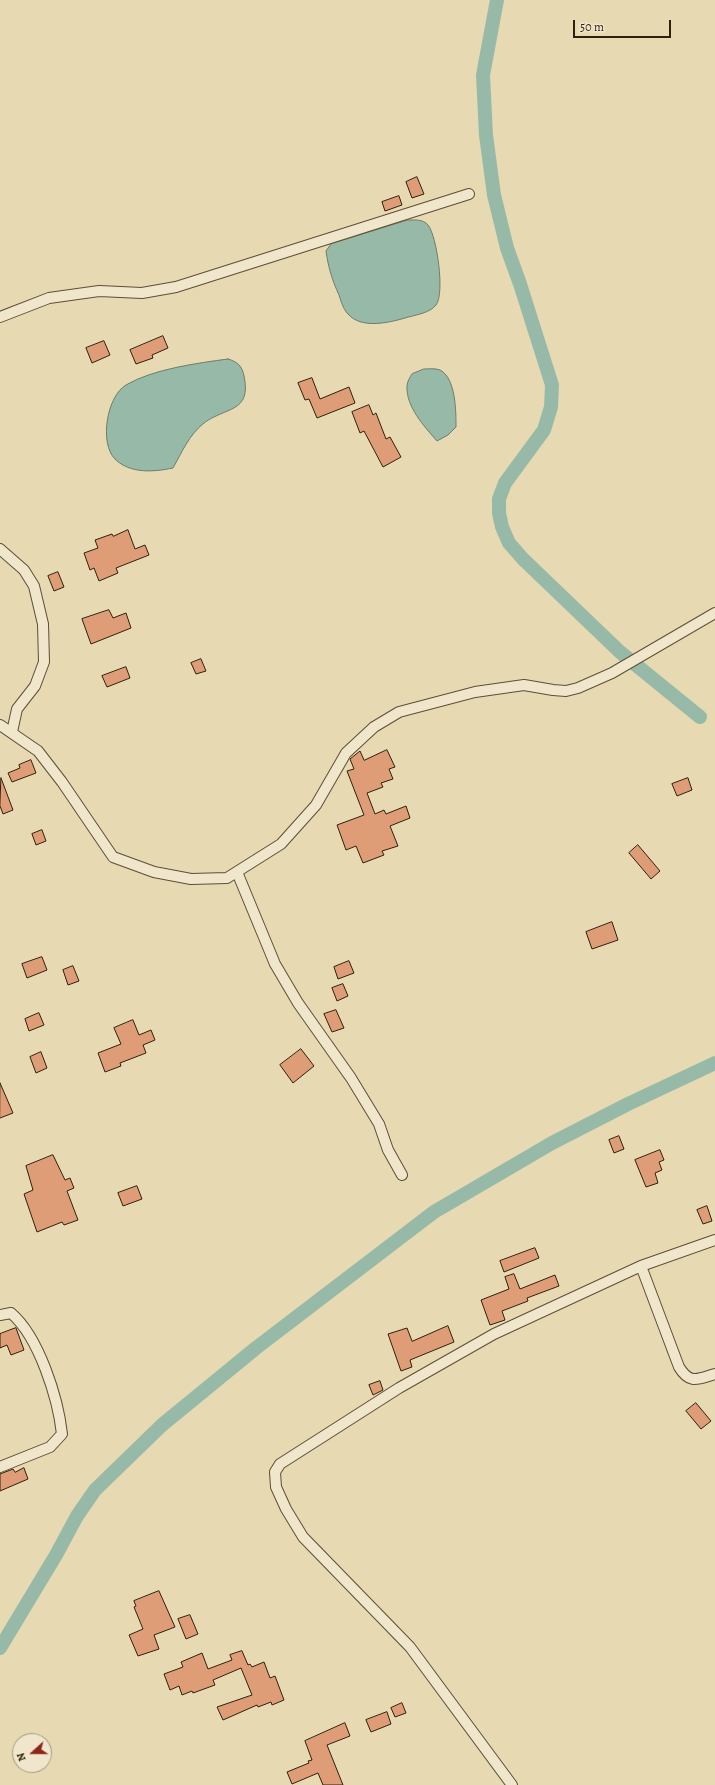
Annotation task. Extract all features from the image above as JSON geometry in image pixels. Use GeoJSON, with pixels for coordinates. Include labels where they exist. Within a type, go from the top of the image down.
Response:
{"type":"FeatureCollection","features":[{"type":"Feature","properties":{"kind":"street"},"geometry":{"type":"LineString","coordinates":[[0,317],[49,298],[99,291],[142,293],[176,287],[469,194]]}},
{"type":"Feature","properties":{"kind":"street"},"geometry":{"type":"LineString","coordinates":[[0,548],[24,570],[34,586],[43,624],[44,662],[35,686],[17,708],[12,732]]}},
{"type":"Feature","properties":{"kind":"street"},"geometry":{"type":"LineString","coordinates":[[0,725],[38,751],[62,782],[113,857],[154,872],[191,879],[227,878],[281,844],[316,805],[346,753],[374,727],[399,712],[475,692],[524,685],[566,690],[578,688],[612,673],[715,613]]}},
{"type":"Feature","properties":{"kind":"street"},"geometry":{"type":"LineString","coordinates":[[237,872],[275,964],[298,1003],[350,1078],[379,1124],[388,1150],[402,1174]]}},
{"type":"Feature","properties":{"kind":"street"},"geometry":{"type":"LineString","coordinates":[[512,1785],[410,1647],[303,1537],[286,1509],[276,1487],[275,1472],[280,1464],[392,1392],[487,1338],[641,1266],[715,1240]]}},
{"type":"Feature","properties":{"kind":"street"},"geometry":{"type":"LineString","coordinates":[[641,1266],[679,1367],[685,1376],[693,1380],[715,1374]]}},
{"type":"Feature","properties":{"kind":"street"},"geometry":{"type":"LineString","coordinates":[[0,1315],[11,1313],[20,1321],[33,1342],[53,1389],[60,1414],[62,1434],[50,1447],[0,1466]]}},
{"type":"Feature","properties":{"kind":"shaded area"},"geometry":{"type":"Polygon","coordinates":[[[408,220],[419,220],[424,222],[428,225],[431,231],[437,252],[440,278],[439,299],[436,305],[430,310],[391,322],[375,324],[360,322],[353,319],[342,305],[334,284],[326,251],[331,244],[408,220]]]}},
{"type":"Feature","properties":{"kind":"shaded area"},"geometry":{"type":"Polygon","coordinates":[[[228,359],[237,363],[242,370],[245,388],[244,397],[235,407],[204,423],[194,433],[186,444],[173,468],[142,471],[121,464],[115,459],[110,452],[106,431],[110,409],[119,391],[137,379],[162,371],[228,359]]]}},
{"type":"Feature","properties":{"kind":"shaded area"},"geometry":{"type":"Polygon","coordinates":[[[424,369],[438,369],[445,374],[449,380],[454,396],[456,427],[448,435],[437,441],[417,416],[407,394],[407,384],[412,374],[424,369]]]}},
{"type":"Feature","properties":{"kind":"building"},"geometry":{"type":"Polygon","coordinates":[[[417,177],[424,194],[412,198],[406,182],[417,177]]]}},
{"type":"Feature","properties":{"kind":"building"},"geometry":{"type":"Polygon","coordinates":[[[399,196],[402,205],[385,211],[382,202],[399,196]]]}},
{"type":"Feature","properties":{"kind":"building"},"geometry":{"type":"Polygon","coordinates":[[[163,336],[168,348],[152,355],[153,358],[136,364],[130,350],[163,336]]]}},
{"type":"Feature","properties":{"kind":"building"},"geometry":{"type":"Polygon","coordinates":[[[104,341],[110,355],[92,363],[86,348],[104,341]]]}},
{"type":"Feature","properties":{"kind":"building"},"geometry":{"type":"Polygon","coordinates":[[[312,378],[320,399],[349,387],[355,403],[317,418],[309,399],[305,400],[298,383],[312,378]]]}},
{"type":"Feature","properties":{"kind":"building"},"geometry":{"type":"Polygon","coordinates":[[[369,405],[373,415],[376,413],[386,439],[390,437],[401,457],[383,467],[364,431],[360,433],[352,412],[369,405]]]}},
{"type":"Feature","properties":{"kind":"building"},"geometry":{"type":"Polygon","coordinates":[[[128,530],[135,549],[145,545],[149,555],[116,568],[118,573],[99,581],[94,568],[90,570],[84,553],[98,548],[95,540],[112,534],[113,536],[128,530]]]}},
{"type":"Feature","properties":{"kind":"building"},"geometry":{"type":"Polygon","coordinates":[[[58,572],[64,587],[54,591],[48,576],[58,572]]]}},
{"type":"Feature","properties":{"kind":"building"},"geometry":{"type":"Polygon","coordinates":[[[109,610],[113,618],[126,613],[131,628],[91,644],[82,619],[109,610]]]}},
{"type":"Feature","properties":{"kind":"building"},"geometry":{"type":"Polygon","coordinates":[[[201,659],[206,671],[196,674],[191,663],[201,659]]]}},
{"type":"Feature","properties":{"kind":"building"},"geometry":{"type":"Polygon","coordinates":[[[126,667],[130,678],[107,687],[102,676],[126,667]]]}},
{"type":"Feature","properties":{"kind":"building"},"geometry":{"type":"Polygon","coordinates":[[[387,750],[395,767],[389,769],[393,779],[381,783],[383,787],[367,793],[375,814],[384,810],[386,814],[406,806],[410,818],[390,826],[398,846],[382,851],[384,855],[363,863],[356,846],[346,850],[337,825],[364,815],[347,771],[354,769],[350,759],[360,751],[364,760],[387,750]]]}},
{"type":"Feature","properties":{"kind":"building"},"geometry":{"type":"Polygon","coordinates":[[[31,760],[36,773],[12,782],[8,773],[20,768],[19,765],[31,760]]]}},
{"type":"Feature","properties":{"kind":"building"},"geometry":{"type":"Polygon","coordinates":[[[1,778],[13,810],[3,814],[0,806],[1,778]]]}},
{"type":"Feature","properties":{"kind":"building"},"geometry":{"type":"Polygon","coordinates":[[[688,778],[692,790],[677,796],[672,784],[688,778]]]}},
{"type":"Feature","properties":{"kind":"building"},"geometry":{"type":"Polygon","coordinates":[[[42,830],[46,841],[36,845],[32,834],[42,830]]]}},
{"type":"Feature","properties":{"kind":"building"},"geometry":{"type":"Polygon","coordinates":[[[638,845],[660,871],[651,879],[629,853],[638,845]]]}},
{"type":"Feature","properties":{"kind":"building"},"geometry":{"type":"Polygon","coordinates":[[[612,922],[618,940],[592,949],[586,932],[612,922]]]}},
{"type":"Feature","properties":{"kind":"building"},"geometry":{"type":"Polygon","coordinates":[[[42,957],[47,970],[27,978],[22,964],[42,957]]]}},
{"type":"Feature","properties":{"kind":"building"},"geometry":{"type":"Polygon","coordinates":[[[349,961],[354,973],[338,979],[334,967],[349,961]]]}},
{"type":"Feature","properties":{"kind":"building"},"geometry":{"type":"Polygon","coordinates":[[[73,966],[79,981],[68,985],[63,970],[73,966]]]}},
{"type":"Feature","properties":{"kind":"building"},"geometry":{"type":"Polygon","coordinates":[[[343,984],[348,996],[337,1001],[332,988],[343,984]]]}},
{"type":"Feature","properties":{"kind":"building"},"geometry":{"type":"Polygon","coordinates":[[[336,1010],[344,1028],[332,1032],[324,1014],[336,1010]]]}},
{"type":"Feature","properties":{"kind":"building"},"geometry":{"type":"Polygon","coordinates":[[[39,1013],[44,1025],[29,1031],[25,1019],[39,1013]]]}},
{"type":"Feature","properties":{"kind":"building"},"geometry":{"type":"Polygon","coordinates":[[[133,1020],[139,1035],[151,1030],[155,1040],[143,1045],[146,1053],[120,1063],[121,1066],[105,1072],[98,1053],[121,1044],[114,1028],[133,1020]]]}},
{"type":"Feature","properties":{"kind":"building"},"geometry":{"type":"Polygon","coordinates":[[[301,1049],[314,1066],[293,1083],[280,1065],[301,1049]]]}},
{"type":"Feature","properties":{"kind":"building"},"geometry":{"type":"Polygon","coordinates":[[[41,1052],[47,1068],[36,1073],[30,1057],[41,1052]]]}},
{"type":"Feature","properties":{"kind":"building"},"geometry":{"type":"Polygon","coordinates":[[[0,1083],[13,1113],[0,1118],[0,1083]]]}},
{"type":"Feature","properties":{"kind":"building"},"geometry":{"type":"Polygon","coordinates":[[[619,1136],[624,1149],[614,1153],[609,1140],[619,1136]]]}},
{"type":"Feature","properties":{"kind":"building"},"geometry":{"type":"Polygon","coordinates":[[[660,1150],[664,1160],[659,1162],[662,1170],[655,1173],[658,1183],[646,1187],[635,1160],[660,1150]]]}},
{"type":"Feature","properties":{"kind":"building"},"geometry":{"type":"Polygon","coordinates":[[[53,1155],[65,1180],[70,1178],[74,1188],[67,1191],[78,1220],[64,1225],[62,1222],[37,1232],[24,1194],[33,1190],[26,1166],[53,1155]]]}},
{"type":"Feature","properties":{"kind":"building"},"geometry":{"type":"Polygon","coordinates":[[[137,1186],[142,1199],[123,1206],[118,1193],[137,1186]]]}},
{"type":"Feature","properties":{"kind":"building"},"geometry":{"type":"Polygon","coordinates":[[[707,1206],[712,1221],[703,1224],[697,1210],[707,1206]]]}},
{"type":"Feature","properties":{"kind":"building"},"geometry":{"type":"Polygon","coordinates":[[[535,1248],[539,1258],[504,1272],[500,1261],[535,1248]]]}},
{"type":"Feature","properties":{"kind":"building"},"geometry":{"type":"Polygon","coordinates":[[[514,1274],[520,1289],[555,1275],[559,1286],[527,1298],[528,1301],[502,1311],[505,1320],[490,1325],[481,1300],[509,1289],[505,1277],[514,1274]]]}},
{"type":"Feature","properties":{"kind":"building"},"geometry":{"type":"Polygon","coordinates":[[[448,1326],[454,1342],[410,1360],[412,1367],[401,1371],[388,1334],[407,1328],[412,1341],[448,1326]]]}},
{"type":"Feature","properties":{"kind":"building"},"geometry":{"type":"Polygon","coordinates":[[[16,1328],[24,1350],[11,1355],[7,1345],[0,1348],[0,1334],[16,1328]]]}},
{"type":"Feature","properties":{"kind":"building"},"geometry":{"type":"Polygon","coordinates":[[[380,1381],[383,1390],[373,1395],[369,1385],[380,1381]]]}},
{"type":"Feature","properties":{"kind":"building"},"geometry":{"type":"Polygon","coordinates":[[[696,1403],[711,1421],[701,1429],[686,1411],[696,1403]]]}},
{"type":"Feature","properties":{"kind":"building"},"geometry":{"type":"Polygon","coordinates":[[[24,1468],[28,1479],[0,1491],[0,1474],[13,1469],[15,1472],[24,1468]]]}},
{"type":"Feature","properties":{"kind":"building"},"geometry":{"type":"Polygon","coordinates":[[[159,1591],[175,1627],[154,1635],[159,1649],[138,1656],[129,1635],[143,1629],[134,1607],[136,1606],[134,1601],[159,1591]]]}},
{"type":"Feature","properties":{"kind":"building"},"geometry":{"type":"Polygon","coordinates":[[[190,1615],[198,1634],[186,1639],[178,1619],[190,1615]]]}},
{"type":"Feature","properties":{"kind":"building"},"geometry":{"type":"Polygon","coordinates":[[[242,1651],[248,1665],[250,1664],[252,1667],[264,1662],[270,1678],[275,1676],[284,1700],[272,1705],[271,1702],[258,1707],[257,1705],[223,1720],[217,1707],[252,1695],[241,1668],[213,1680],[215,1685],[193,1693],[192,1691],[182,1695],[179,1686],[170,1690],[164,1674],[183,1667],[181,1662],[202,1653],[208,1669],[232,1660],[230,1655],[242,1651]]]}},
{"type":"Feature","properties":{"kind":"building"},"geometry":{"type":"Polygon","coordinates":[[[402,1703],[406,1713],[395,1717],[391,1708],[402,1703]]]}},
{"type":"Feature","properties":{"kind":"building"},"geometry":{"type":"Polygon","coordinates":[[[387,1712],[391,1724],[371,1732],[366,1720],[387,1712]]]}},
{"type":"Feature","properties":{"kind":"building"},"geometry":{"type":"Polygon","coordinates":[[[345,1723],[350,1736],[327,1745],[343,1785],[323,1785],[318,1773],[292,1784],[287,1772],[309,1763],[308,1761],[312,1760],[305,1741],[345,1723]]]}},
{"type":"Feature","properties":{"kind":"waterway"},"geometry":{"type":"LineString","coordinates":[[497,0],[483,75],[486,135],[494,195],[507,248],[552,385],[551,407],[544,430],[505,483],[499,499],[499,513],[502,527],[509,543],[523,559],[620,652],[700,717]]}},
{"type":"Feature","properties":{"kind":"waterway"},"geometry":{"type":"LineString","coordinates":[[0,1648],[56,1555],[77,1516],[95,1490],[162,1425],[256,1348],[434,1212],[552,1143],[628,1104],[715,1063]]}}]}
